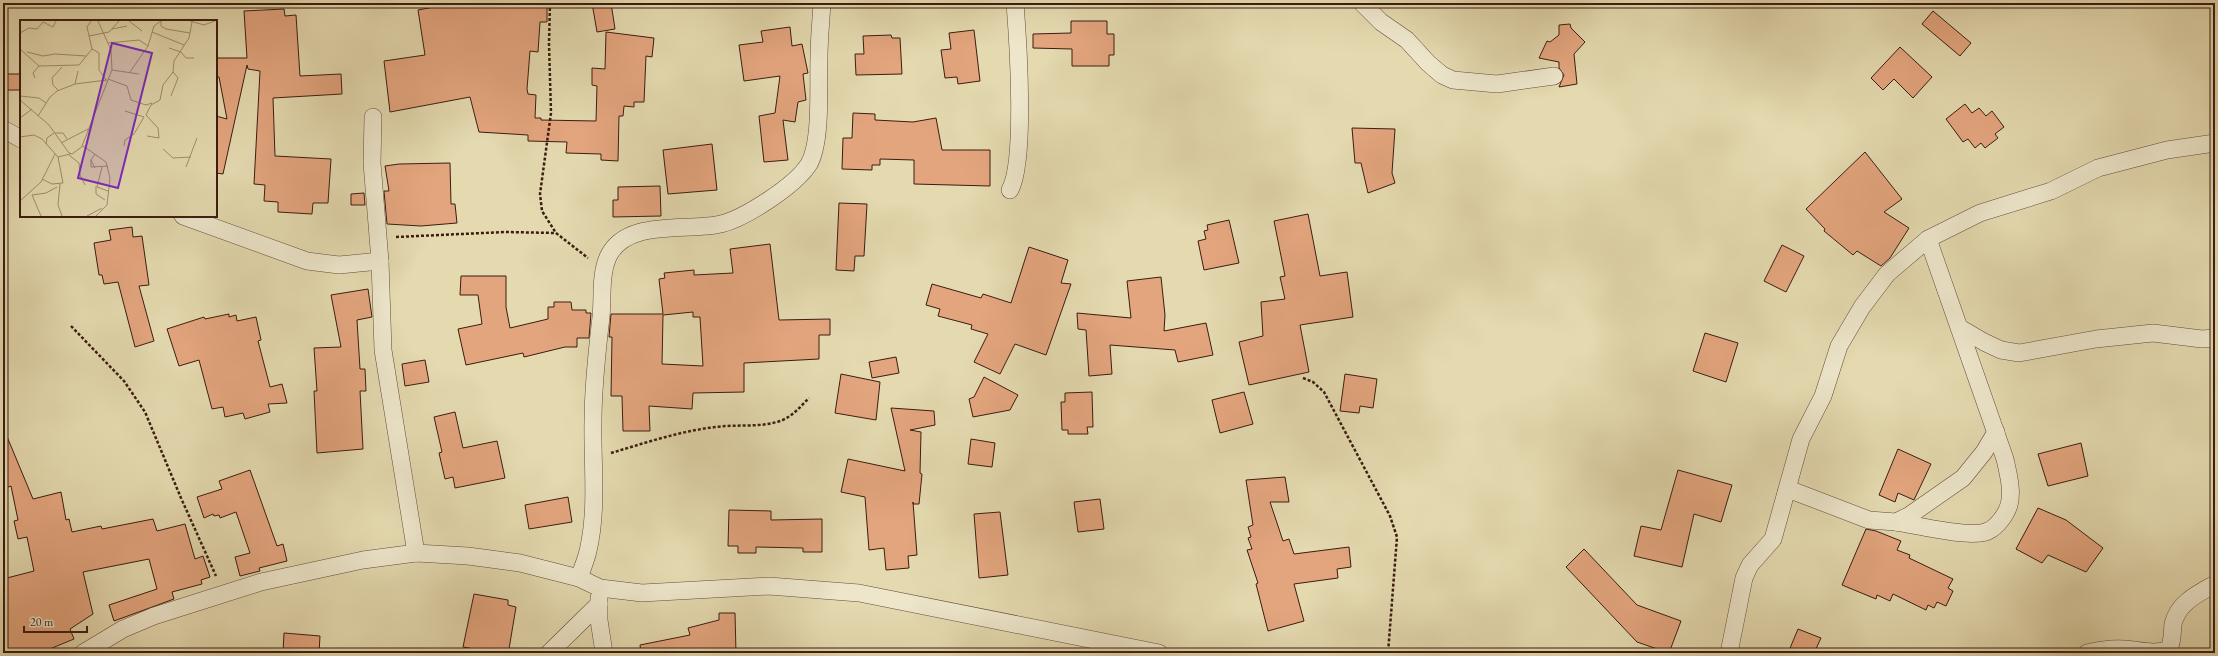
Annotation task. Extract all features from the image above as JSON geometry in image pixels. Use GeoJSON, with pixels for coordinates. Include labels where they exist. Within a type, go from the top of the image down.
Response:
{"type":"FeatureCollection","features":[{"type":"Feature","properties":{"kind":"street"},"geometry":{"type":"LineString","coordinates":[[579,578],[588,550],[591,529],[593,420],[604,290],[603,271],[609,255],[617,244],[627,237],[645,231],[720,224],[746,215],[788,186],[808,164],[815,146],[817,125],[822,3]]}},
{"type":"Feature","properties":{"kind":"street"},"geometry":{"type":"LineString","coordinates":[[1010,190],[1015,180],[1019,127],[1016,3]]}},
{"type":"Feature","properties":{"kind":"street"},"geometry":{"type":"LineString","coordinates":[[1362,3],[1381,22],[1407,40],[1428,63],[1453,80],[1497,84],[1554,76]]}},
{"type":"Feature","properties":{"kind":"street"},"geometry":{"type":"LineString","coordinates":[[373,117],[372,163],[380,261],[383,350],[416,553]]}},
{"type":"Feature","properties":{"kind":"street"},"geometry":{"type":"LineString","coordinates":[[3,129],[20,139]]}},
{"type":"Feature","properties":{"kind":"street"},"geometry":{"type":"LineString","coordinates":[[1729,653],[1744,578],[1750,565],[1773,539],[1801,439],[1823,396],[1839,346],[1851,323],[1876,286],[1928,239],[1980,213],[2051,191],[2098,168],[2167,150],[2215,143]]}},
{"type":"Feature","properties":{"kind":"street"},"geometry":{"type":"LineString","coordinates":[[186,217],[307,261],[339,265],[380,261]]}},
{"type":"Feature","properties":{"kind":"street"},"geometry":{"type":"LineString","coordinates":[[1788,489],[1869,520],[1882,522],[1896,522],[1969,533],[1988,531],[2003,518],[2009,504],[2010,486],[2005,459],[1928,239]]}},
{"type":"Feature","properties":{"kind":"street"},"geometry":{"type":"LineString","coordinates":[[1960,328],[2001,350],[2019,353],[2096,339],[2147,334],[2202,339],[2215,338]]}},
{"type":"Feature","properties":{"kind":"street"},"geometry":{"type":"LineString","coordinates":[[1896,522],[1910,515],[1963,478],[1984,452],[1996,432]]}},
{"type":"Feature","properties":{"kind":"street"},"geometry":{"type":"LineString","coordinates":[[83,653],[123,629],[135,624],[261,582],[363,560],[416,553],[468,556],[520,563],[579,578],[600,596]]}},
{"type":"Feature","properties":{"kind":"street"},"geometry":{"type":"LineString","coordinates":[[2087,653],[2106,649],[2162,652],[2170,649],[2173,641],[2175,615],[2181,606],[2215,584]]}},
{"type":"Feature","properties":{"kind":"street"},"geometry":{"type":"LineString","coordinates":[[549,653],[600,596],[642,592],[768,586],[860,593],[1159,653]]}},
{"type":"Feature","properties":{"kind":"street"},"geometry":{"type":"LineString","coordinates":[[600,596],[599,620],[604,653]]}},
{"type":"Feature","properties":{"kind":"path"},"geometry":{"type":"LineString","coordinates":[[550,3],[549,44],[551,113],[540,194],[542,211],[556,233],[582,255],[595,262],[603,271]]}},
{"type":"Feature","properties":{"kind":"path"},"geometry":{"type":"LineString","coordinates":[[378,238],[456,233],[556,233]]}},
{"type":"Feature","properties":{"kind":"path"},"geometry":{"type":"LineString","coordinates":[[71,326],[124,381],[146,412],[181,498],[224,595]]}},
{"type":"Feature","properties":{"kind":"path"},"geometry":{"type":"LineString","coordinates":[[1303,378],[1313,382],[1324,392],[1390,516],[1397,537],[1388,653]]}},
{"type":"Feature","properties":{"kind":"path"},"geometry":{"type":"LineString","coordinates":[[593,458],[687,432],[716,427],[752,425],[780,421],[795,413],[809,398]]}},
{"type":"Feature","properties":{"kind":"building"},"geometry":{"type":"Polygon","coordinates":[[[455,3],[547,3],[547,22],[540,22],[538,52],[530,51],[527,89],[528,94],[536,95],[535,118],[541,118],[541,120],[596,121],[597,86],[592,85],[592,68],[605,69],[606,32],[654,38],[652,57],[646,56],[644,102],[634,102],[634,107],[624,106],[623,116],[619,116],[618,161],[601,160],[601,154],[566,153],[567,142],[528,141],[528,135],[479,132],[470,97],[390,112],[384,61],[425,55],[418,10],[455,3]]]}},
{"type":"Feature","properties":{"kind":"building"},"geometry":{"type":"Polygon","coordinates":[[[592,3],[611,3],[615,29],[597,32],[592,3]]]}},
{"type":"Feature","properties":{"kind":"building"},"geometry":{"type":"Polygon","coordinates":[[[284,9],[285,16],[296,15],[300,76],[341,74],[342,94],[273,98],[275,156],[331,159],[328,203],[313,203],[312,214],[278,212],[278,202],[264,201],[265,185],[254,184],[260,71],[248,69],[247,65],[223,174],[217,173],[217,116],[227,119],[219,77],[217,77],[217,58],[247,58],[244,11],[284,9]]]}},
{"type":"Feature","properties":{"kind":"building"},"geometry":{"type":"Polygon","coordinates":[[[1933,11],[1971,43],[1960,56],[1922,24],[1933,11]]]}},
{"type":"Feature","properties":{"kind":"building"},"geometry":{"type":"Polygon","coordinates":[[[1071,21],[1107,21],[1107,34],[1114,34],[1114,55],[1109,55],[1109,66],[1072,66],[1072,49],[1033,48],[1033,34],[1071,33],[1071,21]]]}},
{"type":"Feature","properties":{"kind":"building"},"geometry":{"type":"Polygon","coordinates":[[[1570,24],[1571,28],[1585,42],[1574,54],[1577,84],[1559,87],[1564,75],[1559,68],[1559,62],[1539,58],[1547,41],[1550,42],[1559,35],[1559,25],[1570,24]]]}},
{"type":"Feature","properties":{"kind":"building"},"geometry":{"type":"Polygon","coordinates":[[[790,27],[792,46],[802,44],[808,73],[803,74],[806,100],[798,102],[795,122],[783,120],[788,160],[764,162],[759,116],[775,113],[780,76],[744,81],[739,45],[763,42],[761,31],[790,27]]]}},
{"type":"Feature","properties":{"kind":"building"},"geometry":{"type":"Polygon","coordinates":[[[974,30],[980,81],[958,84],[957,77],[945,78],[941,50],[951,49],[949,33],[974,30]]]}},
{"type":"Feature","properties":{"kind":"building"},"geometry":{"type":"Polygon","coordinates":[[[891,35],[892,38],[900,38],[902,74],[856,75],[855,54],[864,54],[863,36],[891,35]]]}},
{"type":"Feature","properties":{"kind":"building"},"geometry":{"type":"Polygon","coordinates":[[[1900,47],[1932,77],[1913,98],[1894,79],[1883,90],[1871,78],[1900,47]]]}},
{"type":"Feature","properties":{"kind":"building"},"geometry":{"type":"Polygon","coordinates":[[[3,74],[20,74],[20,90],[3,90],[3,74]]]}},
{"type":"Feature","properties":{"kind":"building"},"geometry":{"type":"Polygon","coordinates":[[[1965,104],[1972,113],[1979,108],[1986,116],[1992,111],[2004,127],[1995,134],[1998,138],[1985,148],[1981,143],[1975,148],[1968,139],[1963,142],[1946,119],[1965,104]]]}},
{"type":"Feature","properties":{"kind":"building"},"geometry":{"type":"Polygon","coordinates":[[[853,113],[875,114],[875,120],[913,122],[936,118],[942,150],[990,150],[990,186],[914,184],[914,160],[880,159],[880,165],[872,165],[872,170],[842,169],[843,138],[852,138],[853,113]]]}},
{"type":"Feature","properties":{"kind":"building"},"geometry":{"type":"Polygon","coordinates":[[[1352,128],[1395,129],[1392,173],[1395,183],[1368,193],[1361,163],[1355,163],[1352,128]]]}},
{"type":"Feature","properties":{"kind":"building"},"geometry":{"type":"Polygon","coordinates":[[[712,144],[717,190],[668,194],[663,150],[712,144]]]}},
{"type":"Feature","properties":{"kind":"building"},"geometry":{"type":"Polygon","coordinates":[[[1865,152],[1902,199],[1884,212],[1909,228],[1890,258],[1881,266],[1857,251],[1853,255],[1824,231],[1825,229],[1806,209],[1865,152]]]}},
{"type":"Feature","properties":{"kind":"building"},"geometry":{"type":"Polygon","coordinates":[[[450,163],[451,204],[455,204],[457,223],[421,226],[387,224],[384,191],[389,191],[385,166],[399,164],[450,163]]]}},
{"type":"Feature","properties":{"kind":"building"},"geometry":{"type":"Polygon","coordinates":[[[660,186],[661,216],[613,217],[613,200],[618,200],[618,187],[660,186]]]}},
{"type":"Feature","properties":{"kind":"building"},"geometry":{"type":"Polygon","coordinates":[[[364,193],[365,205],[351,205],[351,194],[364,193]]]}},
{"type":"Feature","properties":{"kind":"building"},"geometry":{"type":"Polygon","coordinates":[[[839,203],[867,204],[864,256],[855,256],[854,271],[836,270],[839,203]]]}},
{"type":"Feature","properties":{"kind":"building"},"geometry":{"type":"Polygon","coordinates":[[[1308,214],[1320,276],[1347,272],[1353,317],[1300,325],[1309,372],[1249,385],[1239,342],[1263,336],[1261,302],[1285,299],[1280,277],[1285,276],[1274,221],[1308,214]]]}},
{"type":"Feature","properties":{"kind":"building"},"geometry":{"type":"Polygon","coordinates":[[[1229,220],[1239,263],[1204,270],[1198,241],[1206,239],[1204,231],[1208,230],[1207,225],[1229,220]]]}},
{"type":"Feature","properties":{"kind":"building"},"geometry":{"type":"Polygon","coordinates":[[[132,227],[133,237],[142,236],[149,285],[139,286],[154,341],[135,347],[118,282],[104,284],[102,275],[99,275],[94,243],[111,240],[109,230],[132,227]]]}},
{"type":"Feature","properties":{"kind":"building"},"geometry":{"type":"Polygon","coordinates":[[[770,244],[779,320],[830,319],[830,335],[819,335],[819,359],[744,363],[744,392],[693,393],[692,409],[649,406],[650,431],[623,431],[622,396],[611,396],[612,337],[609,337],[611,314],[663,314],[659,279],[665,278],[664,273],[694,270],[694,275],[733,273],[730,249],[770,244]],[[693,312],[663,315],[662,364],[703,366],[700,317],[693,317],[693,312]]]}},
{"type":"Feature","properties":{"kind":"building"},"geometry":{"type":"Polygon","coordinates":[[[1782,245],[1804,256],[1786,292],[1764,281],[1782,245]]]}},
{"type":"Feature","properties":{"kind":"building"},"geometry":{"type":"Polygon","coordinates":[[[1029,247],[1068,260],[1061,283],[1071,284],[1046,355],[1015,344],[1000,374],[974,362],[988,334],[971,329],[972,325],[938,316],[940,309],[926,305],[932,284],[981,298],[983,294],[1011,303],[1029,247]]]}},
{"type":"Feature","properties":{"kind":"building"},"geometry":{"type":"Polygon","coordinates":[[[461,276],[506,276],[506,307],[510,328],[548,319],[548,307],[554,307],[554,302],[571,302],[572,310],[586,310],[586,313],[591,313],[589,338],[577,338],[577,347],[565,347],[524,357],[523,353],[466,365],[458,329],[482,324],[478,295],[460,295],[461,276]]]}},
{"type":"Feature","properties":{"kind":"building"},"geometry":{"type":"Polygon","coordinates":[[[1161,277],[1165,315],[1164,331],[1206,323],[1213,355],[1178,362],[1175,350],[1110,345],[1112,374],[1089,376],[1086,330],[1078,329],[1077,313],[1131,318],[1127,281],[1161,277]]]}},
{"type":"Feature","properties":{"kind":"building"},"geometry":{"type":"Polygon","coordinates":[[[368,289],[372,317],[357,320],[360,369],[365,369],[366,391],[360,391],[363,449],[317,453],[314,391],[317,391],[314,348],[341,347],[331,295],[368,289]]]}},
{"type":"Feature","properties":{"kind":"building"},"geometry":{"type":"Polygon","coordinates":[[[229,314],[229,317],[236,315],[237,321],[256,317],[261,340],[258,341],[270,387],[282,384],[287,403],[268,404],[270,412],[245,419],[243,413],[225,417],[223,407],[212,409],[199,360],[179,366],[167,329],[204,317],[205,319],[229,314]]]}},
{"type":"Feature","properties":{"kind":"building"},"geometry":{"type":"Polygon","coordinates":[[[1705,333],[1738,343],[1726,382],[1693,371],[1705,333]]]}},
{"type":"Feature","properties":{"kind":"building"},"geometry":{"type":"Polygon","coordinates":[[[896,357],[899,373],[872,378],[869,362],[896,357]]]}},
{"type":"Feature","properties":{"kind":"building"},"geometry":{"type":"Polygon","coordinates":[[[425,360],[429,382],[405,386],[402,364],[425,360]]]}},
{"type":"Feature","properties":{"kind":"building"},"geometry":{"type":"Polygon","coordinates":[[[841,374],[880,382],[876,420],[835,413],[841,374]]]}},
{"type":"Feature","properties":{"kind":"building"},"geometry":{"type":"Polygon","coordinates":[[[1345,374],[1377,379],[1373,408],[1360,406],[1359,413],[1340,411],[1345,374]]]}},
{"type":"Feature","properties":{"kind":"building"},"geometry":{"type":"Polygon","coordinates":[[[984,377],[1018,395],[1010,410],[973,417],[969,399],[974,397],[984,377]]]}},
{"type":"Feature","properties":{"kind":"building"},"geometry":{"type":"Polygon","coordinates":[[[1092,392],[1093,427],[1087,427],[1088,434],[1068,434],[1068,430],[1062,430],[1061,402],[1065,402],[1065,393],[1092,392]]]}},
{"type":"Feature","properties":{"kind":"building"},"geometry":{"type":"Polygon","coordinates":[[[1244,392],[1253,424],[1220,433],[1212,400],[1244,392]]]}},
{"type":"Feature","properties":{"kind":"building"},"geometry":{"type":"Polygon","coordinates":[[[891,408],[934,411],[935,425],[910,430],[921,432],[920,473],[922,474],[919,504],[913,504],[917,555],[908,556],[909,568],[886,570],[884,548],[869,550],[865,497],[841,492],[848,459],[905,471],[891,408]]]}},
{"type":"Feature","properties":{"kind":"building"},"geometry":{"type":"Polygon","coordinates":[[[455,412],[463,448],[497,441],[505,478],[455,488],[453,477],[445,479],[439,453],[442,452],[434,417],[455,412]]]}},
{"type":"Feature","properties":{"kind":"building"},"geometry":{"type":"Polygon","coordinates":[[[3,427],[33,499],[61,492],[66,520],[69,519],[72,532],[101,526],[102,529],[153,519],[157,531],[185,524],[195,559],[203,556],[210,577],[201,580],[202,584],[172,592],[174,599],[114,621],[109,605],[157,589],[149,559],[83,572],[93,614],[70,629],[74,639],[40,653],[6,653],[3,645],[3,579],[34,571],[27,537],[18,539],[14,521],[18,520],[11,486],[3,489],[3,427]]]}},
{"type":"Feature","properties":{"kind":"building"},"geometry":{"type":"Polygon","coordinates":[[[971,439],[995,443],[992,467],[968,464],[971,439]]]}},
{"type":"Feature","properties":{"kind":"building"},"geometry":{"type":"Polygon","coordinates":[[[2081,443],[2088,476],[2048,486],[2038,454],[2081,443]]]}},
{"type":"Feature","properties":{"kind":"building"},"geometry":{"type":"Polygon","coordinates":[[[1898,449],[1931,464],[1914,500],[1898,493],[1895,502],[1879,495],[1898,449]]]}},
{"type":"Feature","properties":{"kind":"building"},"geometry":{"type":"Polygon","coordinates":[[[250,470],[277,546],[283,544],[287,561],[259,568],[260,571],[240,576],[235,557],[250,553],[236,512],[220,518],[219,515],[214,516],[213,514],[204,518],[197,497],[222,489],[219,481],[250,470]]]}},
{"type":"Feature","properties":{"kind":"building"},"geometry":{"type":"Polygon","coordinates":[[[1678,470],[1732,485],[1721,522],[1694,514],[1682,567],[1634,556],[1641,526],[1661,530],[1678,470]]]}},
{"type":"Feature","properties":{"kind":"building"},"geometry":{"type":"Polygon","coordinates":[[[1285,477],[1289,502],[1270,502],[1283,541],[1289,539],[1294,554],[1349,547],[1351,567],[1337,569],[1338,578],[1294,584],[1304,621],[1268,631],[1256,584],[1258,583],[1247,550],[1252,549],[1248,538],[1251,537],[1248,527],[1253,525],[1246,480],[1285,477]]]}},
{"type":"Feature","properties":{"kind":"building"},"geometry":{"type":"Polygon","coordinates":[[[568,497],[572,522],[529,529],[525,505],[568,497]]]}},
{"type":"Feature","properties":{"kind":"building"},"geometry":{"type":"Polygon","coordinates":[[[1100,499],[1104,529],[1078,532],[1074,502],[1100,499]]]}},
{"type":"Feature","properties":{"kind":"building"},"geometry":{"type":"Polygon","coordinates":[[[2038,508],[2066,520],[2103,548],[2086,572],[2048,555],[2042,563],[2016,549],[2038,508]]]}},
{"type":"Feature","properties":{"kind":"building"},"geometry":{"type":"Polygon","coordinates":[[[729,510],[771,511],[771,520],[822,519],[822,552],[803,552],[803,548],[756,547],[756,553],[738,553],[738,546],[728,546],[729,510]]]}},
{"type":"Feature","properties":{"kind":"building"},"geometry":{"type":"Polygon","coordinates":[[[1000,512],[1008,575],[979,578],[974,514],[1000,512]]]}},
{"type":"Feature","properties":{"kind":"building"},"geometry":{"type":"Polygon","coordinates":[[[1866,529],[1876,531],[1901,541],[1897,550],[1910,555],[1909,558],[1953,579],[1948,588],[1953,591],[1946,606],[1937,602],[1934,608],[1928,605],[1926,610],[1893,594],[1890,601],[1877,595],[1876,599],[1842,585],[1866,529]]]}},
{"type":"Feature","properties":{"kind":"building"},"geometry":{"type":"Polygon","coordinates":[[[1584,549],[1637,605],[1681,621],[1669,653],[1637,642],[1566,567],[1584,549]]]}},
{"type":"Feature","properties":{"kind":"building"},"geometry":{"type":"Polygon","coordinates":[[[474,594],[508,600],[508,605],[516,607],[509,649],[497,653],[463,647],[474,594]]]}},
{"type":"Feature","properties":{"kind":"building"},"geometry":{"type":"Polygon","coordinates":[[[719,613],[735,613],[736,653],[641,653],[640,645],[690,635],[688,628],[719,620],[719,613]]]}},
{"type":"Feature","properties":{"kind":"building"},"geometry":{"type":"Polygon","coordinates":[[[1798,629],[1821,638],[1814,653],[1788,653],[1798,629]]]}},
{"type":"Feature","properties":{"kind":"building"},"geometry":{"type":"Polygon","coordinates":[[[284,633],[320,636],[319,653],[283,652],[284,633]]]}}]}
